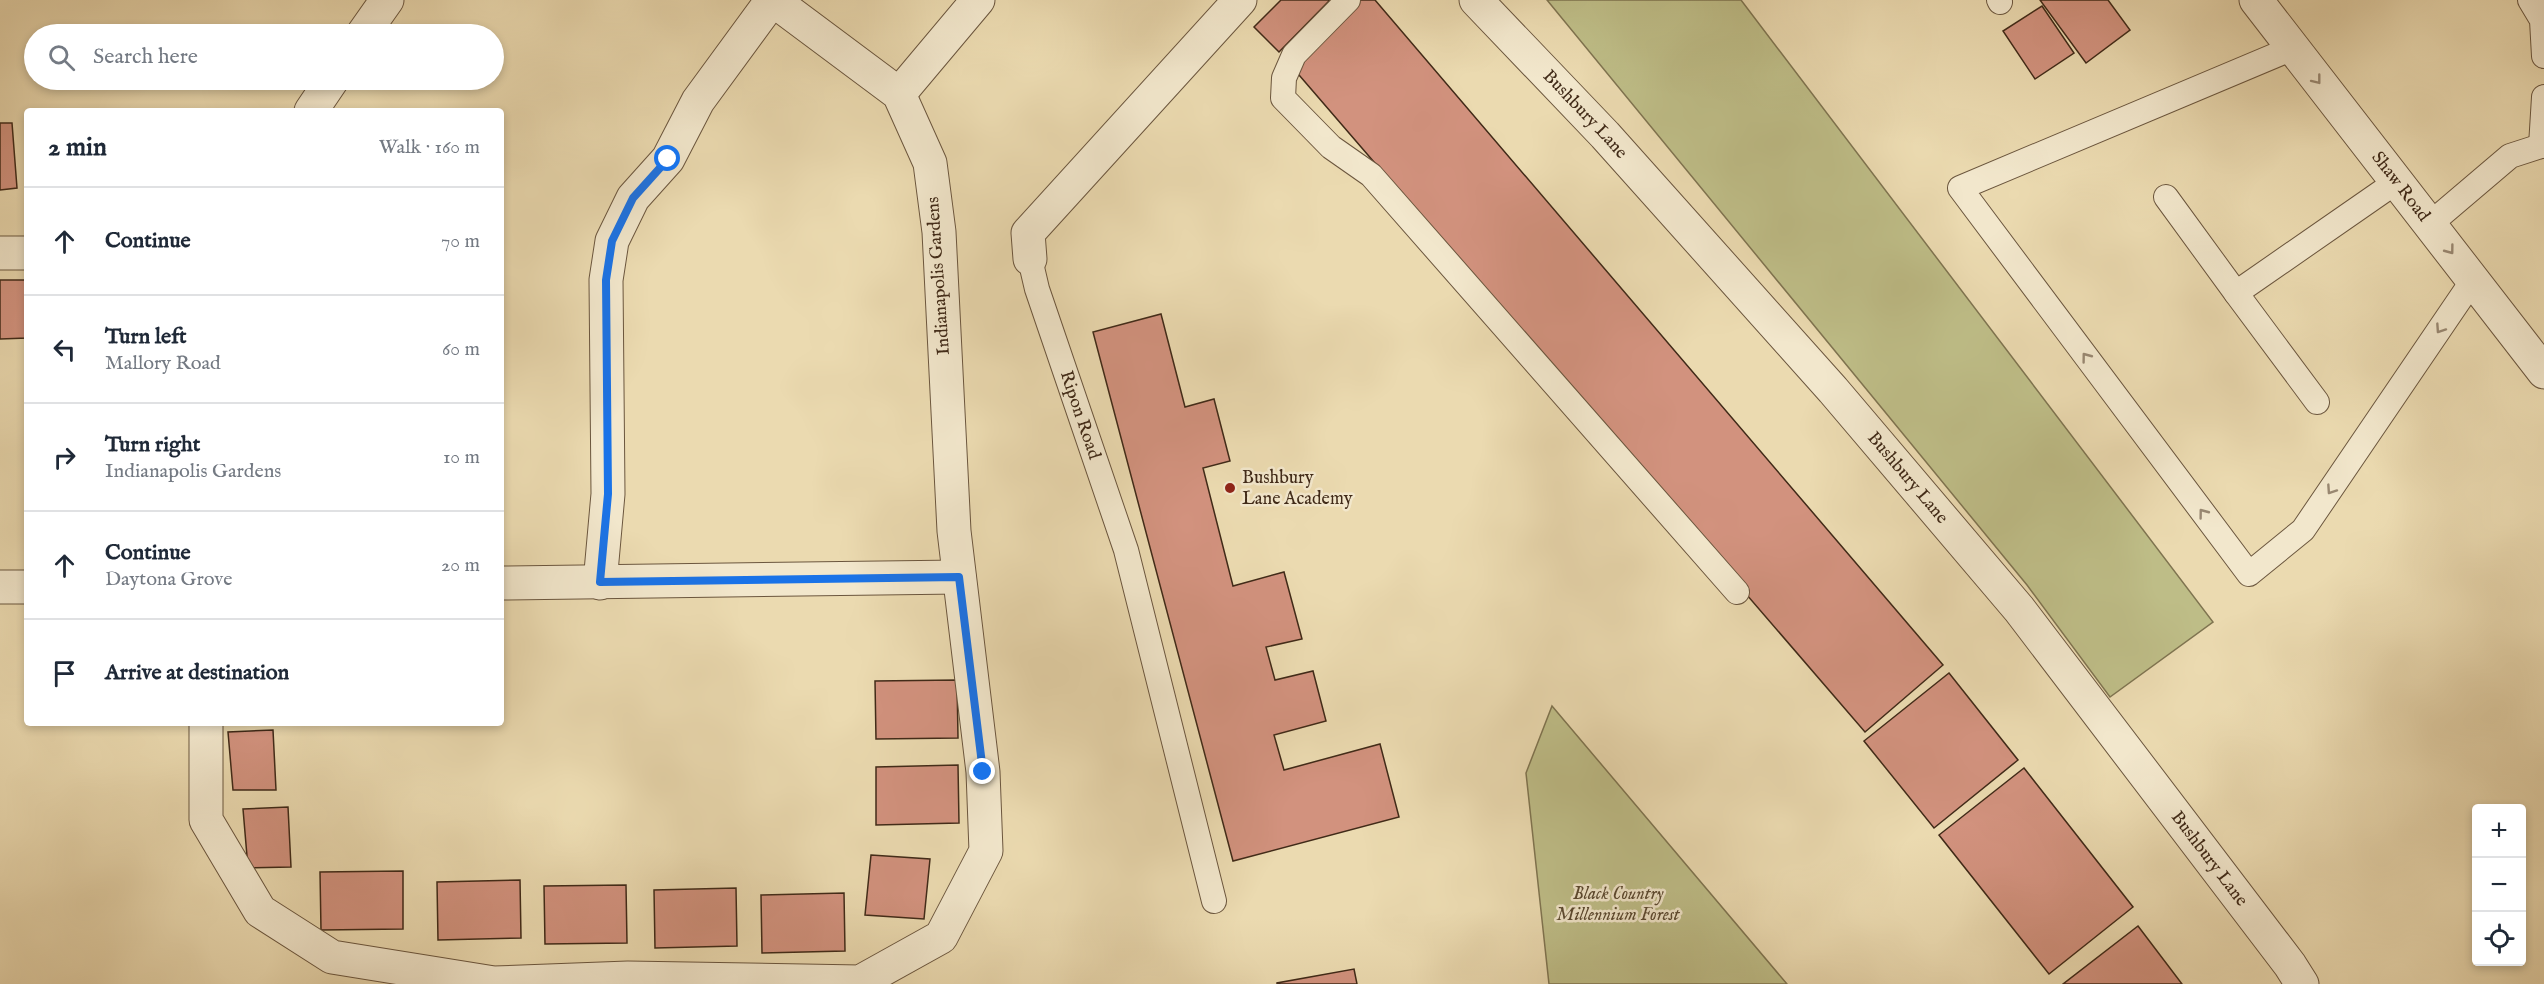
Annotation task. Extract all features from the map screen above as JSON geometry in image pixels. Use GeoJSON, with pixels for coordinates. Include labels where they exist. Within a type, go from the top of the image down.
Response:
{"type":"FeatureCollection","features":[{"type":"Feature","properties":{"kind":"street"},"geometry":{"type":"LineString","coordinates":[[370,24],[387,0]]}},
{"type":"Feature","properties":{"kind":"street"},"geometry":{"type":"LineString","coordinates":[[600,582],[608,494],[606,280],[612,241],[633,198],[668,159],[698,101],[772,0]]}},
{"type":"Feature","properties":{"kind":"street","name":"Indianapolis Gardens"},"geometry":{"type":"LineString","coordinates":[[206,726],[206,820],[260,911],[332,957],[494,983],[628,978],[860,982],[941,937],[986,851],[983,772],[954,531],[939,232],[930,163],[899,94],[772,0]]}},
{"type":"Feature","properties":{"kind":"street"},"geometry":{"type":"LineString","coordinates":[[899,94],[978,0]]}},
{"type":"Feature","properties":{"kind":"street","name":"Ripon Road"},"geometry":{"type":"LineString","coordinates":[[1030,259],[1028,233],[1240,0]]}},
{"type":"Feature","properties":{"kind":"street","name":"Bushbury Lane"},"geometry":{"type":"LineString","coordinates":[[1476,0],[1605,135],[1833,390],[2019,609],[2290,965],[2302,984]]}},
{"type":"Feature","properties":{"kind":"street","name":"Shaw Road"},"geometry":{"type":"LineString","coordinates":[[2256,0],[2544,372]]}},
{"type":"Feature","properties":{"kind":"street"},"geometry":{"type":"LineString","coordinates":[[313,108],[325,90]]}},
{"type":"Feature","properties":{"kind":"street"},"geometry":{"type":"LineString","coordinates":[[0,253],[24,253]]}},
{"type":"Feature","properties":{"kind":"street"},"geometry":{"type":"LineString","coordinates":[[504,583],[959,577]]}},
{"type":"Feature","properties":{"kind":"street"},"geometry":{"type":"LineString","coordinates":[[0,587],[24,587]]}},
{"type":"Feature","properties":{"kind":"lane"},"geometry":{"type":"LineString","coordinates":[[1347,0],[1294,55],[1284,78],[1283,98],[1331,147],[1371,175],[1737,592]]}},
{"type":"Feature","properties":{"kind":"lane"},"geometry":{"type":"LineString","coordinates":[[2530,0],[2542,20],[2544,56]]}},
{"type":"Feature","properties":{"kind":"lane"},"geometry":{"type":"LineString","coordinates":[[2293,48],[1960,188],[2249,574],[2303,530],[2473,280]]}},
{"type":"Feature","properties":{"kind":"lane"},"geometry":{"type":"LineString","coordinates":[[2430,224],[2510,156],[2542,145],[2544,97]]}},
{"type":"Feature","properties":{"kind":"lane"},"geometry":{"type":"LineString","coordinates":[[2236,293],[2396,182]]}},
{"type":"Feature","properties":{"kind":"lane"},"geometry":{"type":"LineString","coordinates":[[2166,197],[2317,402]]}},
{"type":"Feature","properties":{"kind":"lane","name":"Ripon Road"},"geometry":{"type":"LineString","coordinates":[[1030,259],[1037,289],[1111,499],[1126,550],[1214,902]]}},
{"type":"Feature","properties":{"kind":"green space"},"geometry":{"type":"Polygon","coordinates":[[[1547,0],[1741,0],[2213,622],[2110,697],[2027,585],[1547,0]]]}},
{"type":"Feature","properties":{"kind":"green space","name":"Black Country Millennium Forest"},"geometry":{"type":"Polygon","coordinates":[[[1552,706],[1787,984],[1549,984],[1526,773],[1552,706]]]}},
{"type":"Feature","properties":{"kind":"building"},"geometry":{"type":"Polygon","coordinates":[[[1281,0],[1330,0],[1279,52],[1254,27],[1281,0]]]}},
{"type":"Feature","properties":{"kind":"building"},"geometry":{"type":"Polygon","coordinates":[[[1359,0],[1375,0],[1943,665],[1865,732],[1293,68],[1359,0]]]}},
{"type":"Feature","properties":{"kind":"building"},"geometry":{"type":"Polygon","coordinates":[[[2040,0],[2108,0],[2130,30],[2086,63],[2040,0]]]}},
{"type":"Feature","properties":{"kind":"building"},"geometry":{"type":"Polygon","coordinates":[[[2042,6],[2074,53],[2035,79],[2003,31],[2042,6]]]}},
{"type":"Feature","properties":{"kind":"building"},"geometry":{"type":"Polygon","coordinates":[[[0,123],[12,123],[17,188],[0,190],[0,123]]]}},
{"type":"Feature","properties":{"kind":"building"},"geometry":{"type":"Polygon","coordinates":[[[0,280],[24,280],[24,338],[0,339],[0,280]]]}},
{"type":"Feature","properties":{"kind":"building"},"geometry":{"type":"Polygon","coordinates":[[[1161,314],[1185,407],[1214,399],[1230,461],[1203,468],[1233,586],[1284,572],[1302,639],[1266,647],[1275,680],[1313,671],[1326,721],[1274,735],[1284,770],[1380,744],[1399,817],[1233,861],[1093,332],[1161,314]]]}},
{"type":"Feature","properties":{"kind":"building"},"geometry":{"type":"Polygon","coordinates":[[[1949,673],[2018,760],[1934,828],[1864,741],[1949,673]]]}},
{"type":"Feature","properties":{"kind":"building"},"geometry":{"type":"Polygon","coordinates":[[[957,680],[958,738],[876,739],[875,681],[957,680]]]}},
{"type":"Feature","properties":{"kind":"building"},"geometry":{"type":"Polygon","coordinates":[[[273,730],[276,790],[233,790],[228,732],[273,730]]]}},
{"type":"Feature","properties":{"kind":"building"},"geometry":{"type":"Polygon","coordinates":[[[958,765],[959,823],[876,825],[876,767],[958,765]]]}},
{"type":"Feature","properties":{"kind":"building"},"geometry":{"type":"Polygon","coordinates":[[[2024,768],[2133,907],[2049,974],[1939,835],[2024,768]]]}},
{"type":"Feature","properties":{"kind":"building"},"geometry":{"type":"Polygon","coordinates":[[[288,807],[291,867],[248,868],[243,809],[288,807]]]}},
{"type":"Feature","properties":{"kind":"building"},"geometry":{"type":"Polygon","coordinates":[[[871,855],[930,859],[924,919],[865,915],[871,855]]]}},
{"type":"Feature","properties":{"kind":"building"},"geometry":{"type":"Polygon","coordinates":[[[403,871],[403,929],[321,930],[320,872],[403,871]]]}},
{"type":"Feature","properties":{"kind":"building"},"geometry":{"type":"Polygon","coordinates":[[[520,880],[521,938],[438,940],[437,882],[520,880]]]}},
{"type":"Feature","properties":{"kind":"building"},"geometry":{"type":"Polygon","coordinates":[[[626,885],[627,943],[545,944],[544,886],[626,885]]]}},
{"type":"Feature","properties":{"kind":"building"},"geometry":{"type":"Polygon","coordinates":[[[736,888],[737,946],[655,948],[654,890],[736,888]]]}},
{"type":"Feature","properties":{"kind":"building"},"geometry":{"type":"Polygon","coordinates":[[[844,893],[845,951],[762,953],[761,895],[844,893]]]}},
{"type":"Feature","properties":{"kind":"building"},"geometry":{"type":"Polygon","coordinates":[[[2138,926],[2182,984],[2063,984],[2138,926]]]}},
{"type":"Feature","properties":{"kind":"building"},"geometry":{"type":"Polygon","coordinates":[[[1354,969],[1357,984],[1277,984],[1277,983],[1354,969]]]}},
{"type":"Feature","properties":{"kind":"place","name":"Bushbury Lane Academy"},"geometry":{"type":"Point","coordinates":[1230,488]}},
{"type":"Feature","properties":{"kind":"route"},"geometry":{"type":"LineString","coordinates":[[668,159],[633,198],[612,241],[606,280],[608,494],[600,582],[959,577],[983,772]]}}]}
